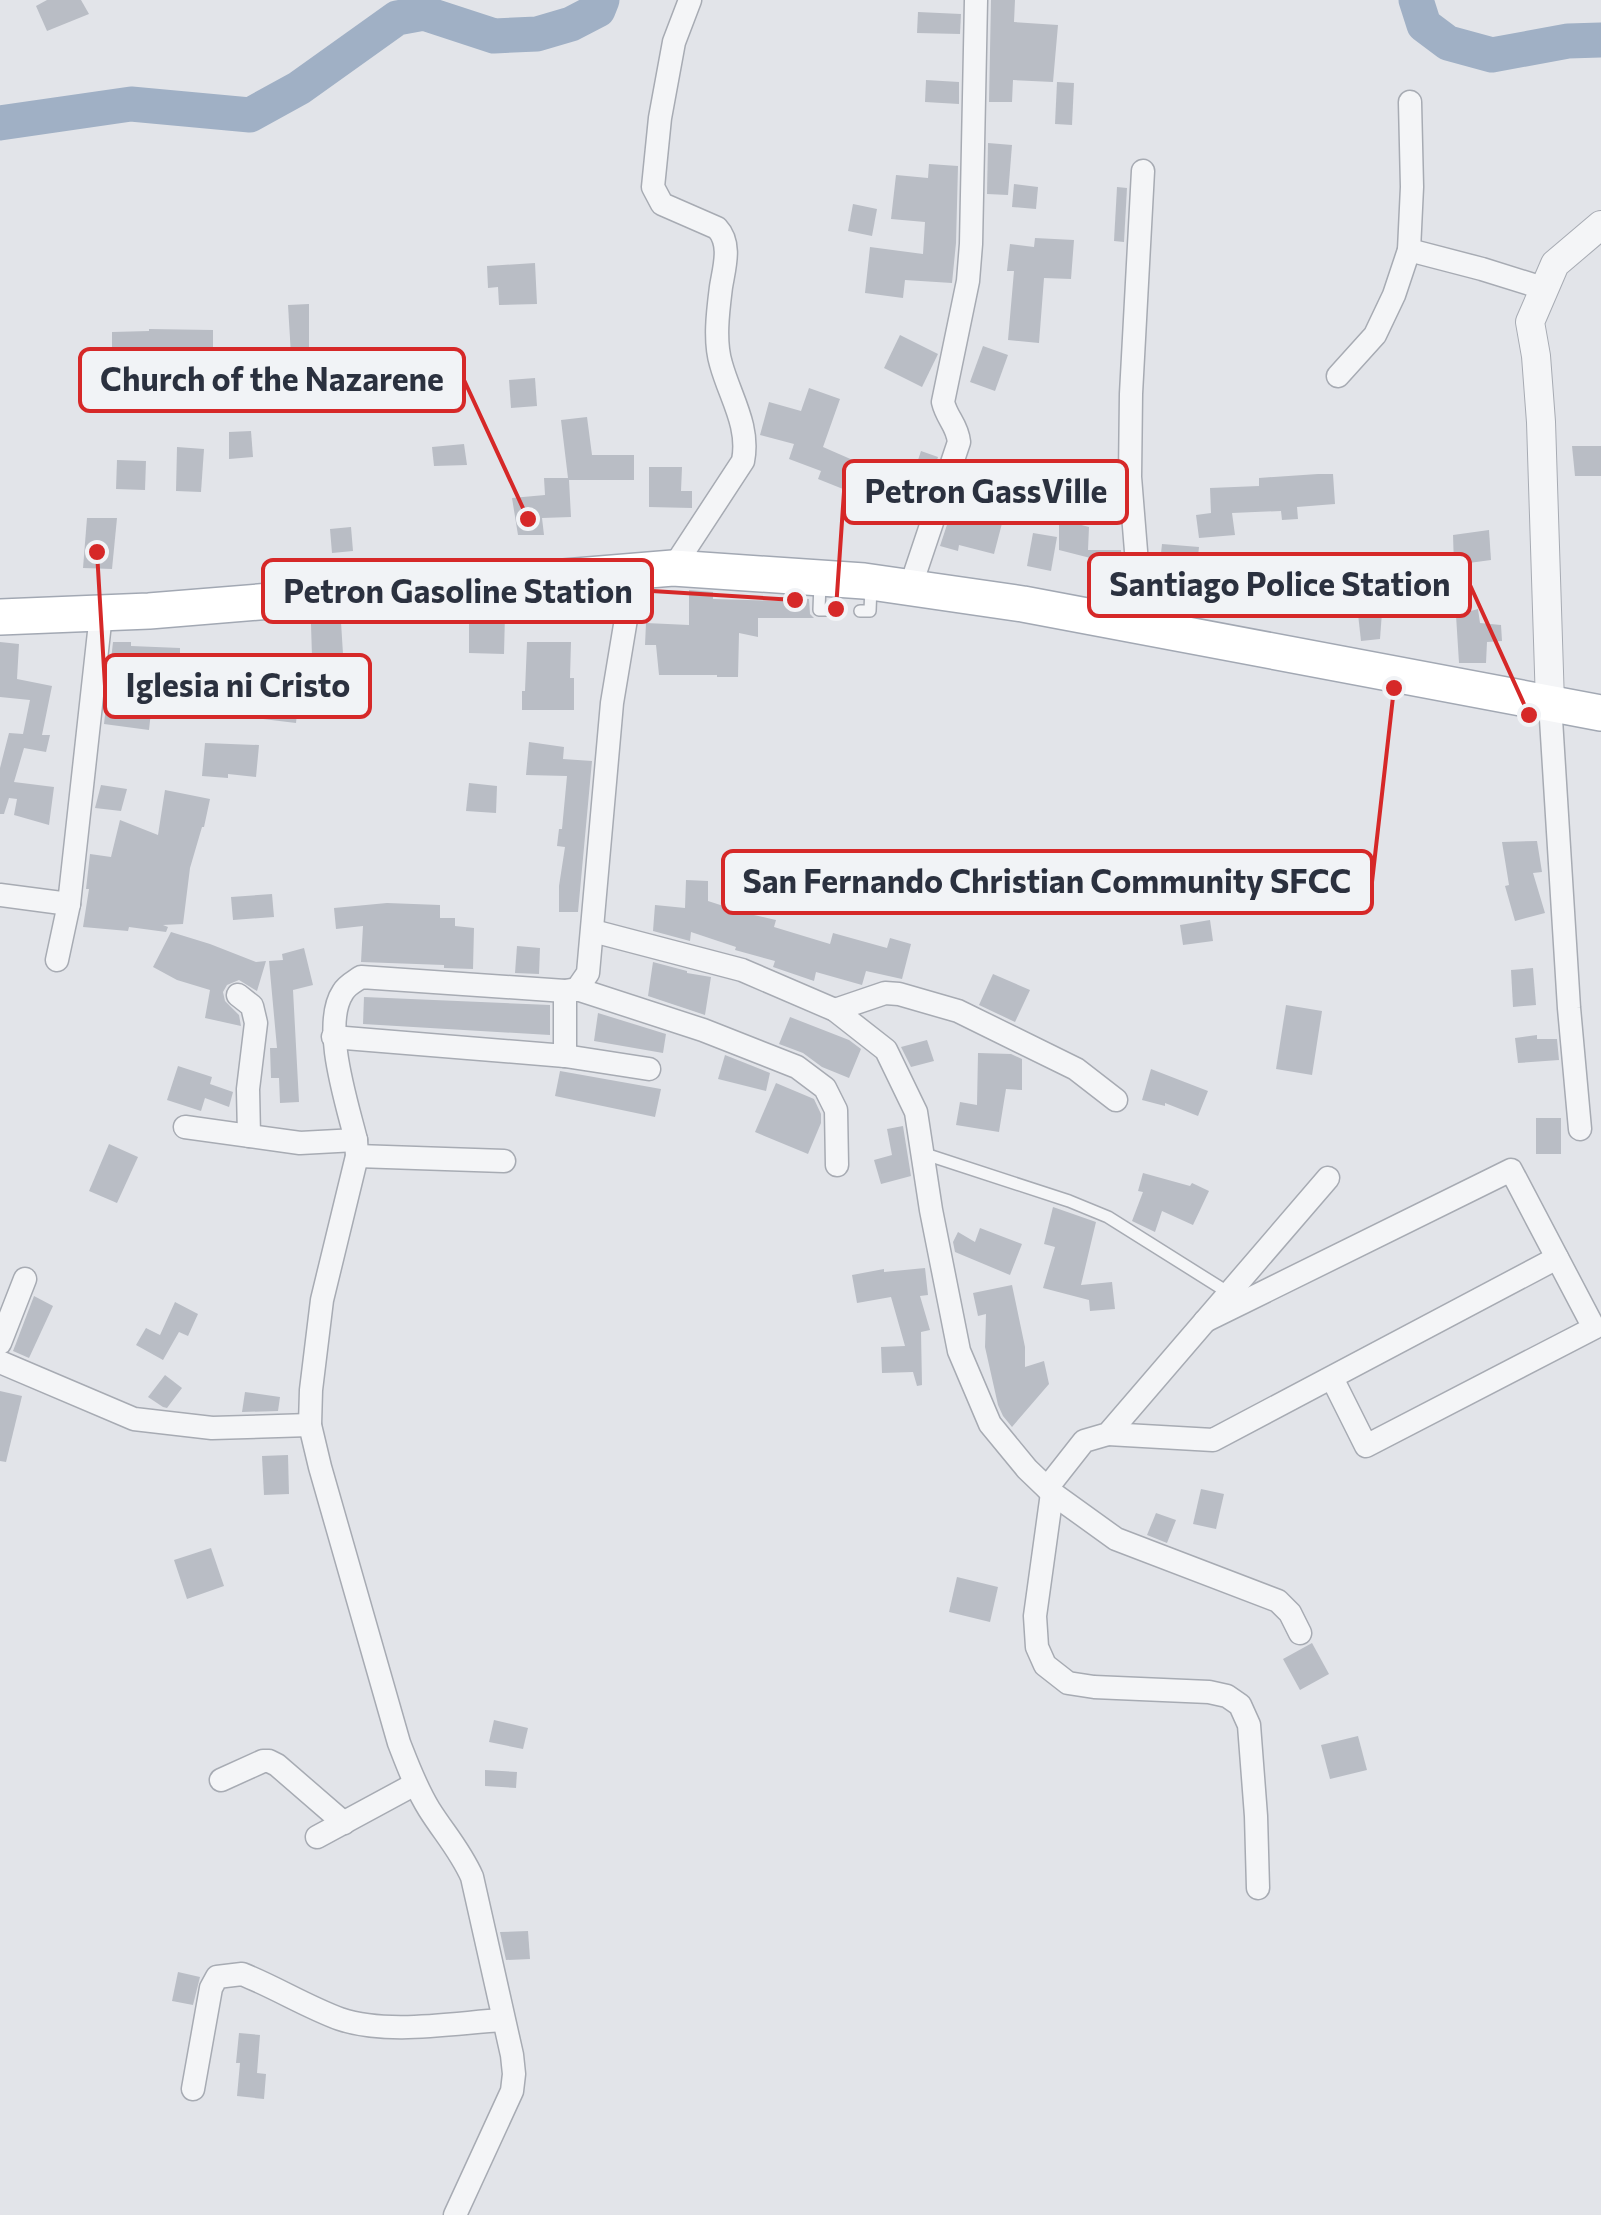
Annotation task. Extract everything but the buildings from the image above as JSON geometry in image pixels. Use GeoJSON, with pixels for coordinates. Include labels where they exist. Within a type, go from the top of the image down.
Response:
{"type":"FeatureCollection","features":[{"type":"Feature","properties":{"kind":"main road"},"geometry":{"type":"LineString","coordinates":[[0,618],[101,614],[673,568],[826,594],[866,596],[910,588],[1023,604],[1601,713]]}},
{"type":"Feature","properties":{"kind":"street"},"geometry":{"type":"LineString","coordinates":[[673,568],[744,460],[746,448],[742,424],[719,360],[718,314],[726,253],[723,234],[662,204],[653,187],[674,42],[690,0]]}},
{"type":"Feature","properties":{"kind":"street"},"geometry":{"type":"LineString","coordinates":[[910,588],[959,442],[956,426],[943,402],[968,280],[971,244],[976,0]]}},
{"type":"Feature","properties":{"kind":"street"},"geometry":{"type":"LineString","coordinates":[[1338,376],[1376,335],[1409,250],[1410,102]]}},
{"type":"Feature","properties":{"kind":"street"},"geometry":{"type":"LineString","coordinates":[[1142,625],[1130,477],[1144,171]]}},
{"type":"Feature","properties":{"kind":"street"},"geometry":{"type":"LineString","coordinates":[[1580,1129],[1550,703],[1541,422],[1530,322],[1555,264],[1601,225]]}},
{"type":"Feature","properties":{"kind":"street"},"geometry":{"type":"LineString","coordinates":[[1409,250],[1546,290]]}},
{"type":"Feature","properties":{"kind":"street"},"geometry":{"type":"LineString","coordinates":[[564,1056],[571,990],[588,973],[612,703],[634,571]]}},
{"type":"Feature","properties":{"kind":"street"},"geometry":{"type":"LineString","coordinates":[[56,960],[69,904],[101,614]]}},
{"type":"Feature","properties":{"kind":"street"},"geometry":{"type":"LineString","coordinates":[[0,895],[69,904]]}},
{"type":"Feature","properties":{"kind":"street"},"geometry":{"type":"LineString","coordinates":[[594,930],[742,970],[835,1010],[886,1050],[916,1112],[959,1351],[990,1424],[1027,1469],[1116,1540],[1278,1601],[1290,1613],[1300,1633]]}},
{"type":"Feature","properties":{"kind":"street"},"geometry":{"type":"LineString","coordinates":[[455,2215],[512,2091],[514,2074],[472,1876],[462,1854],[415,1784],[399,1744],[310,1424],[322,1300],[356,1148],[333,1037],[337,1004],[345,988],[361,977],[571,990],[703,1030],[797,1067],[825,1088],[836,1110],[836,1165]]}},
{"type":"Feature","properties":{"kind":"street"},"geometry":{"type":"LineString","coordinates":[[835,1010],[884,993],[958,1010],[1076,1069],[1116,1100]]}},
{"type":"Feature","properties":{"kind":"street"},"geometry":{"type":"LineString","coordinates":[[238,995],[252,1006],[256,1022],[248,1089],[249,1136]]}},
{"type":"Feature","properties":{"kind":"street"},"geometry":{"type":"LineString","coordinates":[[333,1037],[564,1056],[649,1069]]}},
{"type":"Feature","properties":{"kind":"street"},"geometry":{"type":"LineString","coordinates":[[185,1127],[300,1143],[504,1161]]}},
{"type":"Feature","properties":{"kind":"street"},"geometry":{"type":"LineString","coordinates":[[1205,1321],[1510,1170],[1594,1328],[1366,1446],[1332,1378]]}},
{"type":"Feature","properties":{"kind":"street"},"geometry":{"type":"LineString","coordinates":[[1108,1434],[1328,1178]]}},
{"type":"Feature","properties":{"kind":"street"},"geometry":{"type":"LineString","coordinates":[[1258,1888],[1249,1725],[1240,1706],[1227,1696],[1210,1692],[1094,1687],[1068,1682],[1045,1665],[1038,1648],[1035,1616],[1050,1490],[1084,1441],[1108,1434],[1214,1440],[1557,1258]]}},
{"type":"Feature","properties":{"kind":"street"},"geometry":{"type":"LineString","coordinates":[[0,1344],[25,1280]]}},
{"type":"Feature","properties":{"kind":"street"},"geometry":{"type":"LineString","coordinates":[[0,1362],[134,1419],[212,1428],[310,1424]]}},
{"type":"Feature","properties":{"kind":"street"},"geometry":{"type":"LineString","coordinates":[[221,1780],[269,1761],[344,1823]]}},
{"type":"Feature","properties":{"kind":"street"},"geometry":{"type":"LineString","coordinates":[[317,1837],[415,1784]]}},
{"type":"Feature","properties":{"kind":"street"},"geometry":{"type":"LineString","coordinates":[[193,2089],[211,1988],[217,1977],[226,1974],[242,1974],[341,2019],[367,2025],[502,2020]]}},
{"type":"Feature","properties":{"kind":"lane"},"geometry":{"type":"LineString","coordinates":[[922,1154],[1108,1217],[1229,1293]]}},
{"type":"Feature","properties":{"kind":"waterway"},"geometry":{"type":"LineString","coordinates":[[0,123],[131,104],[250,115],[299,88],[397,18],[424,13],[494,36],[537,34],[571,24],[598,10],[602,0]]}},
{"type":"Feature","properties":{"kind":"waterway"},"geometry":{"type":"LineString","coordinates":[[1416,0],[1424,25],[1448,43],[1492,55],[1568,41],[1601,40]]}},
{"type":"Feature","properties":{"kind":"place","name":"Church of the Nazarene"},"geometry":{"type":"Point","coordinates":[528,519]}},
{"type":"Feature","properties":{"kind":"place","name":"Iglesia ni Cristo"},"geometry":{"type":"Point","coordinates":[97,552]}},
{"type":"Feature","properties":{"kind":"place","name":"Petron Gasoline Station"},"geometry":{"type":"Point","coordinates":[795,600]}},
{"type":"Feature","properties":{"kind":"place","name":"Petron GassVille"},"geometry":{"type":"Point","coordinates":[836,609]}},
{"type":"Feature","properties":{"kind":"place","name":"San Fernando Christian Community SFCC"},"geometry":{"type":"Point","coordinates":[1394,688]}},
{"type":"Feature","properties":{"kind":"place","name":"Santiago Police Station"},"geometry":{"type":"Point","coordinates":[1529,715]}}]}
